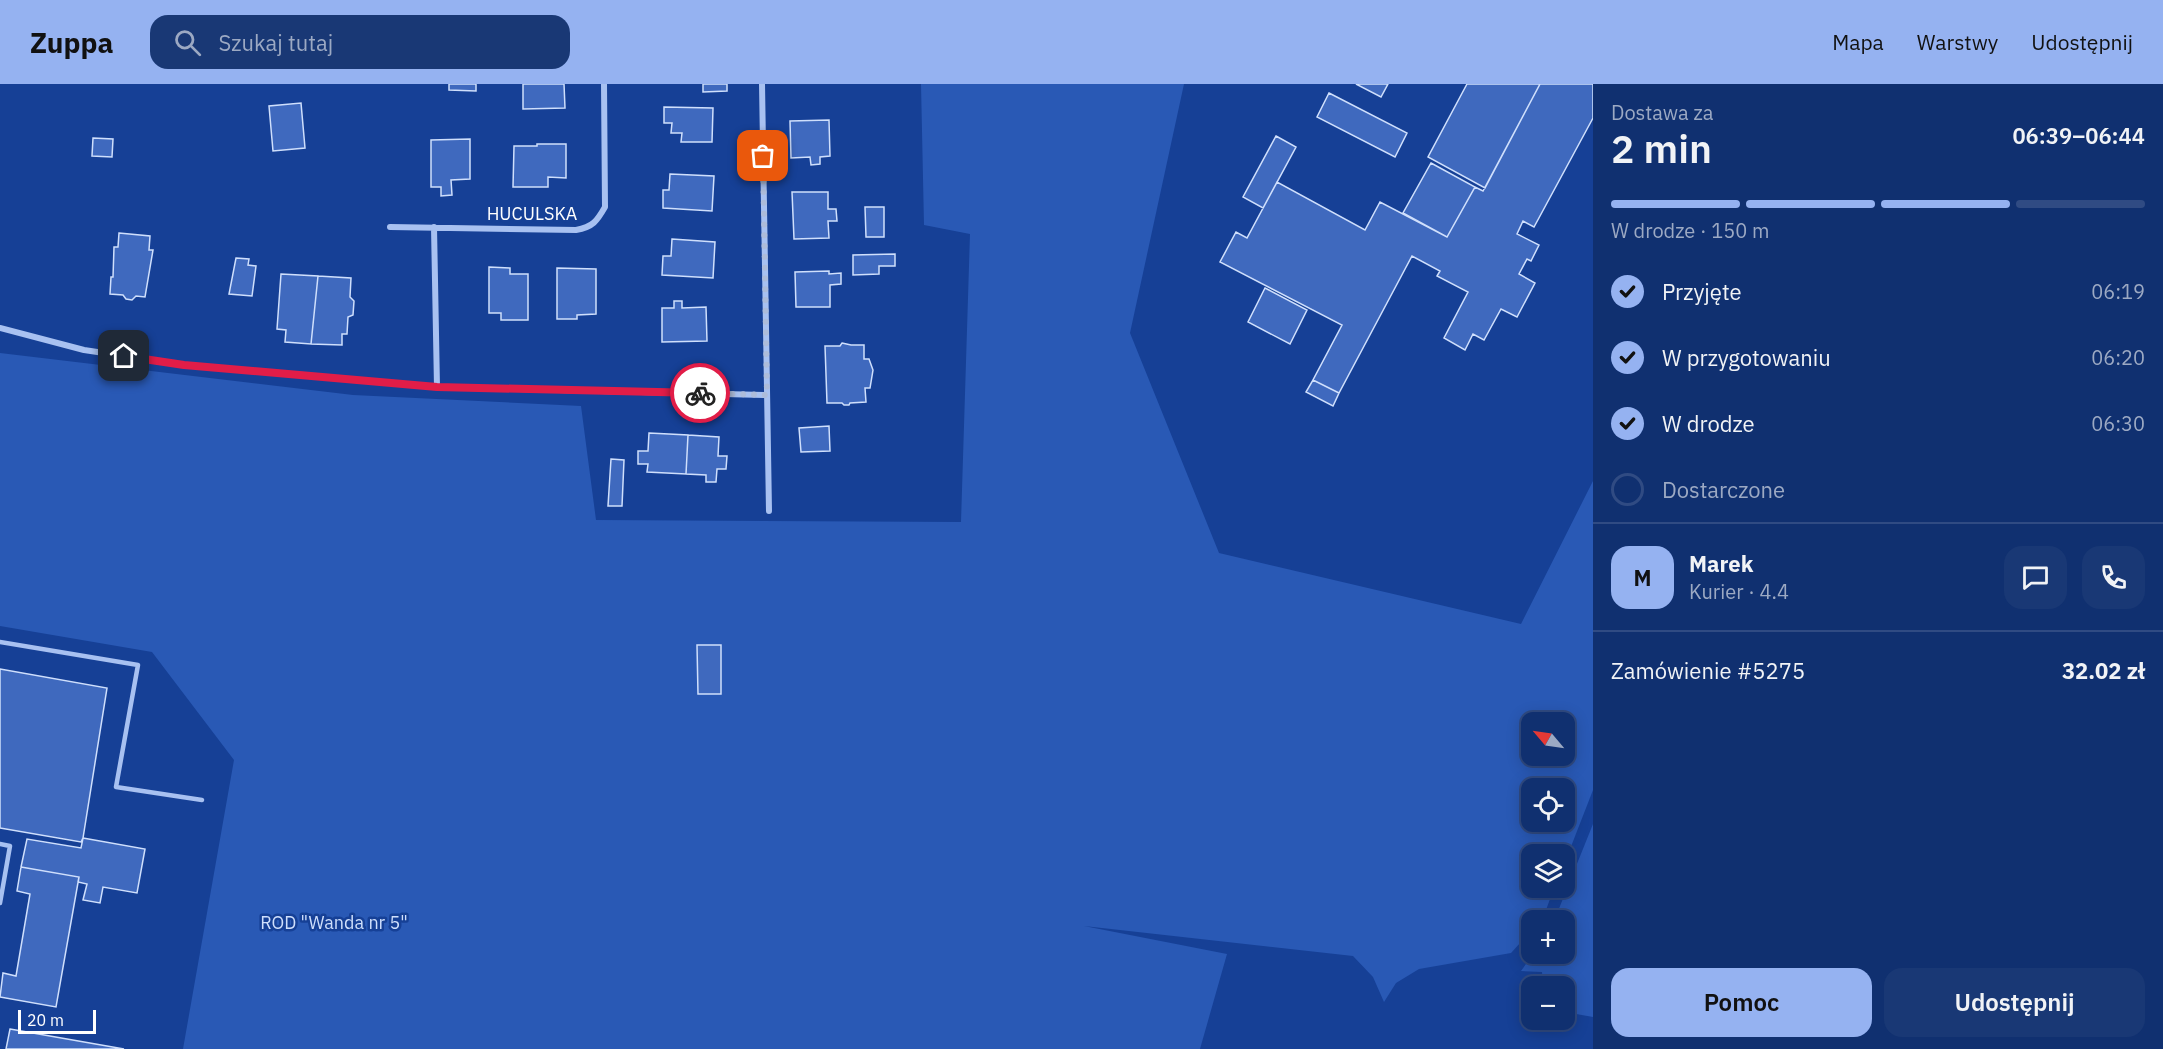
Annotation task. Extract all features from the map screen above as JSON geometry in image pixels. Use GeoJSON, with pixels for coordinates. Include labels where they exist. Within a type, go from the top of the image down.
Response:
{"type":"FeatureCollection","features":[{"type":"Feature","properties":{"kind":"street","name":"HUCULSKA"},"geometry":{"type":"LineString","coordinates":[[390,227],[576,230],[588,228],[598,219],[605,207],[604,84]]}},
{"type":"Feature","properties":{"kind":"street"},"geometry":{"type":"LineString","coordinates":[[762,84],[769,511]]}},
{"type":"Feature","properties":{"kind":"street"},"geometry":{"type":"LineString","coordinates":[[434,227],[437,387]]}},
{"type":"Feature","properties":{"kind":"street"},"geometry":{"type":"LineString","coordinates":[[0,328],[84,350],[184,365],[437,387],[767,395]]}},
{"type":"Feature","properties":{"kind":"lane"},"geometry":{"type":"LineString","coordinates":[[0,642],[138,665],[116,787],[202,800]]}},
{"type":"Feature","properties":{"kind":"lane"},"geometry":{"type":"LineString","coordinates":[[0,844],[10,846],[0,903]]}},
{"type":"Feature","properties":{"kind":"green space","name":"ROD \"Wanda nr 5\""},"geometry":{"type":"Polygon","coordinates":[[[921,84],[1184,84],[1130,333],[1219,553],[1521,624],[1593,481],[1593,790],[1572,844],[1521,844],[1521,898],[1550,898],[1546,910],[1521,910],[1521,942],[1511,953],[1419,969],[1396,983],[1384,1002],[1373,977],[1353,956],[1084,926],[1227,954],[1200,1049],[183,1049],[234,760],[152,652],[0,626],[0,353],[353,395],[581,406],[596,520],[961,522],[970,234],[924,225],[921,84]]]}},
{"type":"Feature","properties":{"kind":"green space"},"geometry":{"type":"Polygon","coordinates":[[[1593,824],[1593,1017],[1575,1014],[1575,976],[1542,976],[1542,972],[1521,971],[1526,964],[1575,964],[1575,910],[1558,910],[1563,898],[1575,898],[1575,869],[1593,824]]]}},
{"type":"Feature","properties":{"kind":"building"},"geometry":{"type":"Polygon","coordinates":[[[449,84],[476,84],[476,91],[449,90],[449,84]]]}},
{"type":"Feature","properties":{"kind":"building"},"geometry":{"type":"Polygon","coordinates":[[[523,84],[564,84],[565,108],[523,109],[523,84]]]}},
{"type":"Feature","properties":{"kind":"building"},"geometry":{"type":"Polygon","coordinates":[[[703,84],[727,84],[727,91],[703,92],[703,84]]]}},
{"type":"Feature","properties":{"kind":"building"},"geometry":{"type":"Polygon","coordinates":[[[1356,84],[1388,84],[1381,97],[1356,84]]]}},
{"type":"Feature","properties":{"kind":"building"},"geometry":{"type":"Polygon","coordinates":[[[1467,84],[1540,84],[1485,188],[1428,157],[1467,84]]]}},
{"type":"Feature","properties":{"kind":"building"},"geometry":{"type":"Polygon","coordinates":[[[1540,84],[1593,84],[1593,118],[1534,227],[1523,221],[1517,234],[1539,245],[1531,261],[1527,259],[1519,274],[1535,283],[1517,317],[1501,309],[1484,340],[1473,334],[1465,350],[1444,338],[1468,292],[1437,276],[1440,271],[1412,256],[1339,393],[1313,380],[1342,325],[1220,262],[1236,232],[1247,238],[1277,182],[1365,230],[1380,202],[1447,237],[1475,187],[1483,191],[1540,84]]]}},
{"type":"Feature","properties":{"kind":"building"},"geometry":{"type":"Polygon","coordinates":[[[1329,93],[1407,133],[1395,157],[1317,117],[1329,93]]]}},
{"type":"Feature","properties":{"kind":"building"},"geometry":{"type":"Polygon","coordinates":[[[301,103],[305,148],[273,151],[269,106],[301,103]]]}},
{"type":"Feature","properties":{"kind":"building"},"geometry":{"type":"Polygon","coordinates":[[[664,107],[713,108],[712,142],[681,142],[682,133],[671,133],[672,123],[664,123],[664,107]]]}},
{"type":"Feature","properties":{"kind":"building"},"geometry":{"type":"Polygon","coordinates":[[[829,120],[830,156],[820,157],[820,164],[811,165],[810,157],[791,158],[790,121],[829,120]]]}},
{"type":"Feature","properties":{"kind":"building"},"geometry":{"type":"Polygon","coordinates":[[[1276,136],[1296,147],[1263,208],[1243,197],[1276,136]]]}},
{"type":"Feature","properties":{"kind":"building"},"geometry":{"type":"Polygon","coordinates":[[[93,138],[113,139],[112,157],[92,156],[93,138]]]}},
{"type":"Feature","properties":{"kind":"building"},"geometry":{"type":"Polygon","coordinates":[[[470,139],[470,179],[451,180],[452,195],[441,196],[441,187],[431,187],[431,140],[470,139]]]}},
{"type":"Feature","properties":{"kind":"building"},"geometry":{"type":"Polygon","coordinates":[[[537,144],[566,144],[566,178],[548,177],[548,187],[513,187],[514,146],[537,146],[537,144]]]}},
{"type":"Feature","properties":{"kind":"building"},"geometry":{"type":"Polygon","coordinates":[[[1431,163],[1475,187],[1447,237],[1403,213],[1431,163]]]}},
{"type":"Feature","properties":{"kind":"building"},"geometry":{"type":"Polygon","coordinates":[[[670,174],[714,176],[712,211],[663,208],[663,190],[669,190],[670,174]]]}},
{"type":"Feature","properties":{"kind":"building"},"geometry":{"type":"Polygon","coordinates":[[[792,192],[828,192],[828,209],[836,209],[837,221],[828,221],[829,238],[794,239],[792,192]]]}},
{"type":"Feature","properties":{"kind":"building"},"geometry":{"type":"Polygon","coordinates":[[[865,207],[884,207],[884,237],[866,237],[865,207]]]}},
{"type":"Feature","properties":{"kind":"building"},"geometry":{"type":"Polygon","coordinates":[[[119,233],[150,236],[149,250],[153,250],[145,297],[136,296],[132,300],[126,299],[123,295],[110,294],[114,247],[118,247],[119,233]]]}},
{"type":"Feature","properties":{"kind":"building"},"geometry":{"type":"Polygon","coordinates":[[[672,239],[715,242],[713,278],[662,275],[663,256],[671,256],[672,239]]]}},
{"type":"Feature","properties":{"kind":"building"},"geometry":{"type":"Polygon","coordinates":[[[895,254],[895,266],[879,266],[879,274],[853,275],[853,255],[895,254]]]}},
{"type":"Feature","properties":{"kind":"building"},"geometry":{"type":"Polygon","coordinates":[[[236,258],[249,259],[248,265],[256,266],[252,296],[229,294],[236,258]]]}},
{"type":"Feature","properties":{"kind":"building"},"geometry":{"type":"Polygon","coordinates":[[[489,267],[510,268],[510,274],[528,274],[528,320],[501,320],[501,313],[489,313],[489,267]]]}},
{"type":"Feature","properties":{"kind":"building"},"geometry":{"type":"Polygon","coordinates":[[[557,268],[596,269],[596,314],[577,315],[577,319],[557,319],[557,268]]]}},
{"type":"Feature","properties":{"kind":"building"},"geometry":{"type":"Polygon","coordinates":[[[829,271],[829,274],[841,273],[841,284],[830,285],[830,307],[796,307],[795,272],[829,271]]]}},
{"type":"Feature","properties":{"kind":"building"},"geometry":{"type":"Polygon","coordinates":[[[281,274],[318,276],[311,344],[285,342],[286,330],[277,329],[281,274]]]}},
{"type":"Feature","properties":{"kind":"building"},"geometry":{"type":"Polygon","coordinates":[[[318,276],[351,278],[350,297],[354,301],[353,315],[348,317],[347,334],[342,334],[342,345],[311,344],[318,276]]]}},
{"type":"Feature","properties":{"kind":"building"},"geometry":{"type":"Polygon","coordinates":[[[1265,288],[1307,310],[1290,344],[1248,322],[1265,288]]]}},
{"type":"Feature","properties":{"kind":"building"},"geometry":{"type":"Polygon","coordinates":[[[674,301],[682,301],[682,308],[706,307],[707,341],[662,342],[662,308],[674,308],[674,301]]]}},
{"type":"Feature","properties":{"kind":"building"},"geometry":{"type":"Polygon","coordinates":[[[842,343],[864,345],[864,359],[869,359],[873,370],[870,388],[865,388],[866,402],[849,405],[827,403],[825,346],[840,346],[842,343]]]}},
{"type":"Feature","properties":{"kind":"building"},"geometry":{"type":"Polygon","coordinates":[[[1313,380],[1339,393],[1333,406],[1306,392],[1313,380]]]}},
{"type":"Feature","properties":{"kind":"building"},"geometry":{"type":"Polygon","coordinates":[[[829,426],[830,451],[801,452],[799,428],[829,426]]]}},
{"type":"Feature","properties":{"kind":"building"},"geometry":{"type":"Polygon","coordinates":[[[649,433],[688,435],[686,474],[647,472],[648,464],[638,464],[638,451],[648,451],[649,433]]]}},
{"type":"Feature","properties":{"kind":"building"},"geometry":{"type":"Polygon","coordinates":[[[688,435],[719,437],[718,456],[727,456],[726,469],[717,469],[716,482],[706,482],[706,475],[686,474],[688,435]]]}},
{"type":"Feature","properties":{"kind":"building"},"geometry":{"type":"Polygon","coordinates":[[[611,459],[624,460],[622,506],[608,506],[611,459]]]}},
{"type":"Feature","properties":{"kind":"building"},"geometry":{"type":"Polygon","coordinates":[[[697,645],[721,645],[721,694],[698,694],[697,645]]]}},
{"type":"Feature","properties":{"kind":"building"},"geometry":{"type":"Polygon","coordinates":[[[0,669],[107,688],[81,842],[0,828],[0,669]]]}},
{"type":"Feature","properties":{"kind":"building"},"geometry":{"type":"Polygon","coordinates":[[[83,838],[145,849],[137,893],[103,887],[100,903],[83,900],[87,884],[78,882],[79,877],[21,867],[27,839],[81,848],[83,838]]]}},
{"type":"Feature","properties":{"kind":"building"},"geometry":{"type":"Polygon","coordinates":[[[21,867],[79,877],[56,1007],[0,997],[3,973],[16,976],[30,894],[17,891],[21,867]]]}},
{"type":"Feature","properties":{"kind":"building"},"geometry":{"type":"Polygon","coordinates":[[[10,1029],[124,1049],[6,1049],[10,1029]]]}},
{"type":"Feature","properties":{"kind":"way so far"},"geometry":{"type":"LineString","coordinates":[[700,393],[767,395],[763,156]]}},
{"type":"Feature","properties":{"kind":"route"},"geometry":{"type":"LineString","coordinates":[[124,356],[184,365],[437,387],[700,393]]}}]}
